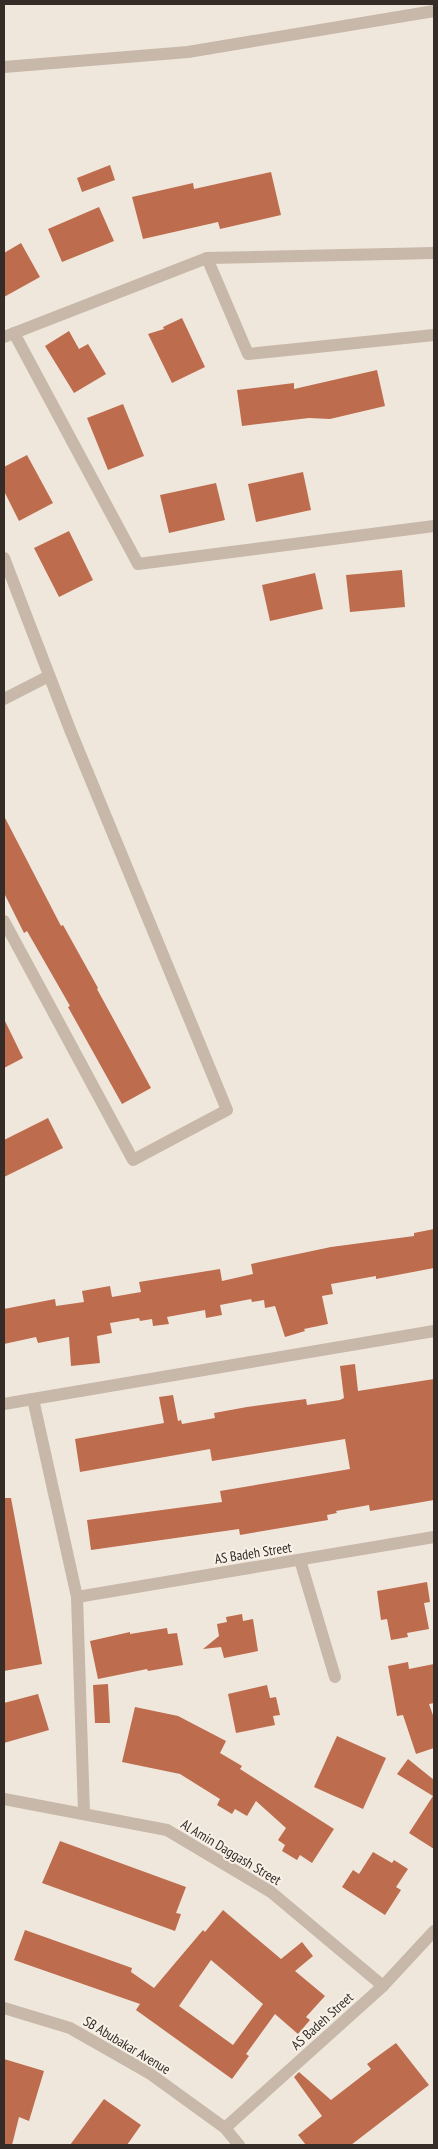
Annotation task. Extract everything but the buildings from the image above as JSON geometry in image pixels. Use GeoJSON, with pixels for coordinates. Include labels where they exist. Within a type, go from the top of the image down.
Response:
{"type":"FeatureCollection","features":[{"type":"Feature","properties":{"kind":"street"},"geometry":{"type":"LineString","coordinates":[[4,68],[188,52],[434,12]]}},
{"type":"Feature","properties":{"kind":"street"},"geometry":{"type":"LineString","coordinates":[[434,253],[207,258],[9,334],[138,564],[434,526]]}},
{"type":"Feature","properties":{"kind":"street"},"geometry":{"type":"LineString","coordinates":[[207,258],[248,354],[434,335]]}},
{"type":"Feature","properties":{"kind":"street"},"geometry":{"type":"LineString","coordinates":[[4,558],[49,676],[227,1110],[133,1160],[4,921]]}},
{"type":"Feature","properties":{"kind":"street"},"geometry":{"type":"LineString","coordinates":[[4,699],[49,676]]}},
{"type":"Feature","properties":{"kind":"street"},"geometry":{"type":"LineString","coordinates":[[4,1404],[434,1331]]}},
{"type":"Feature","properties":{"kind":"street"},"geometry":{"type":"LineString","coordinates":[[34,1399],[77,1597],[84,1813]]}},
{"type":"Feature","properties":{"kind":"street","name":"AS Badeh Street"},"geometry":{"type":"LineString","coordinates":[[77,1597],[434,1537]]}},
{"type":"Feature","properties":{"kind":"street"},"geometry":{"type":"LineString","coordinates":[[300,1560],[335,1677]]}},
{"type":"Feature","properties":{"kind":"street","name":"Al Amin Daggash Street"},"geometry":{"type":"LineString","coordinates":[[4,1799],[167,1830],[271,1892],[383,1986]]}},
{"type":"Feature","properties":{"kind":"street","name":"AS Badeh Street"},"geometry":{"type":"LineString","coordinates":[[225,2128],[383,1986],[434,1931]]}},
{"type":"Feature","properties":{"kind":"street","name":"SB Abubakar Avenue"},"geometry":{"type":"LineString","coordinates":[[4,2008],[70,2028],[150,2073],[225,2128],[238,2145]]}}]}
